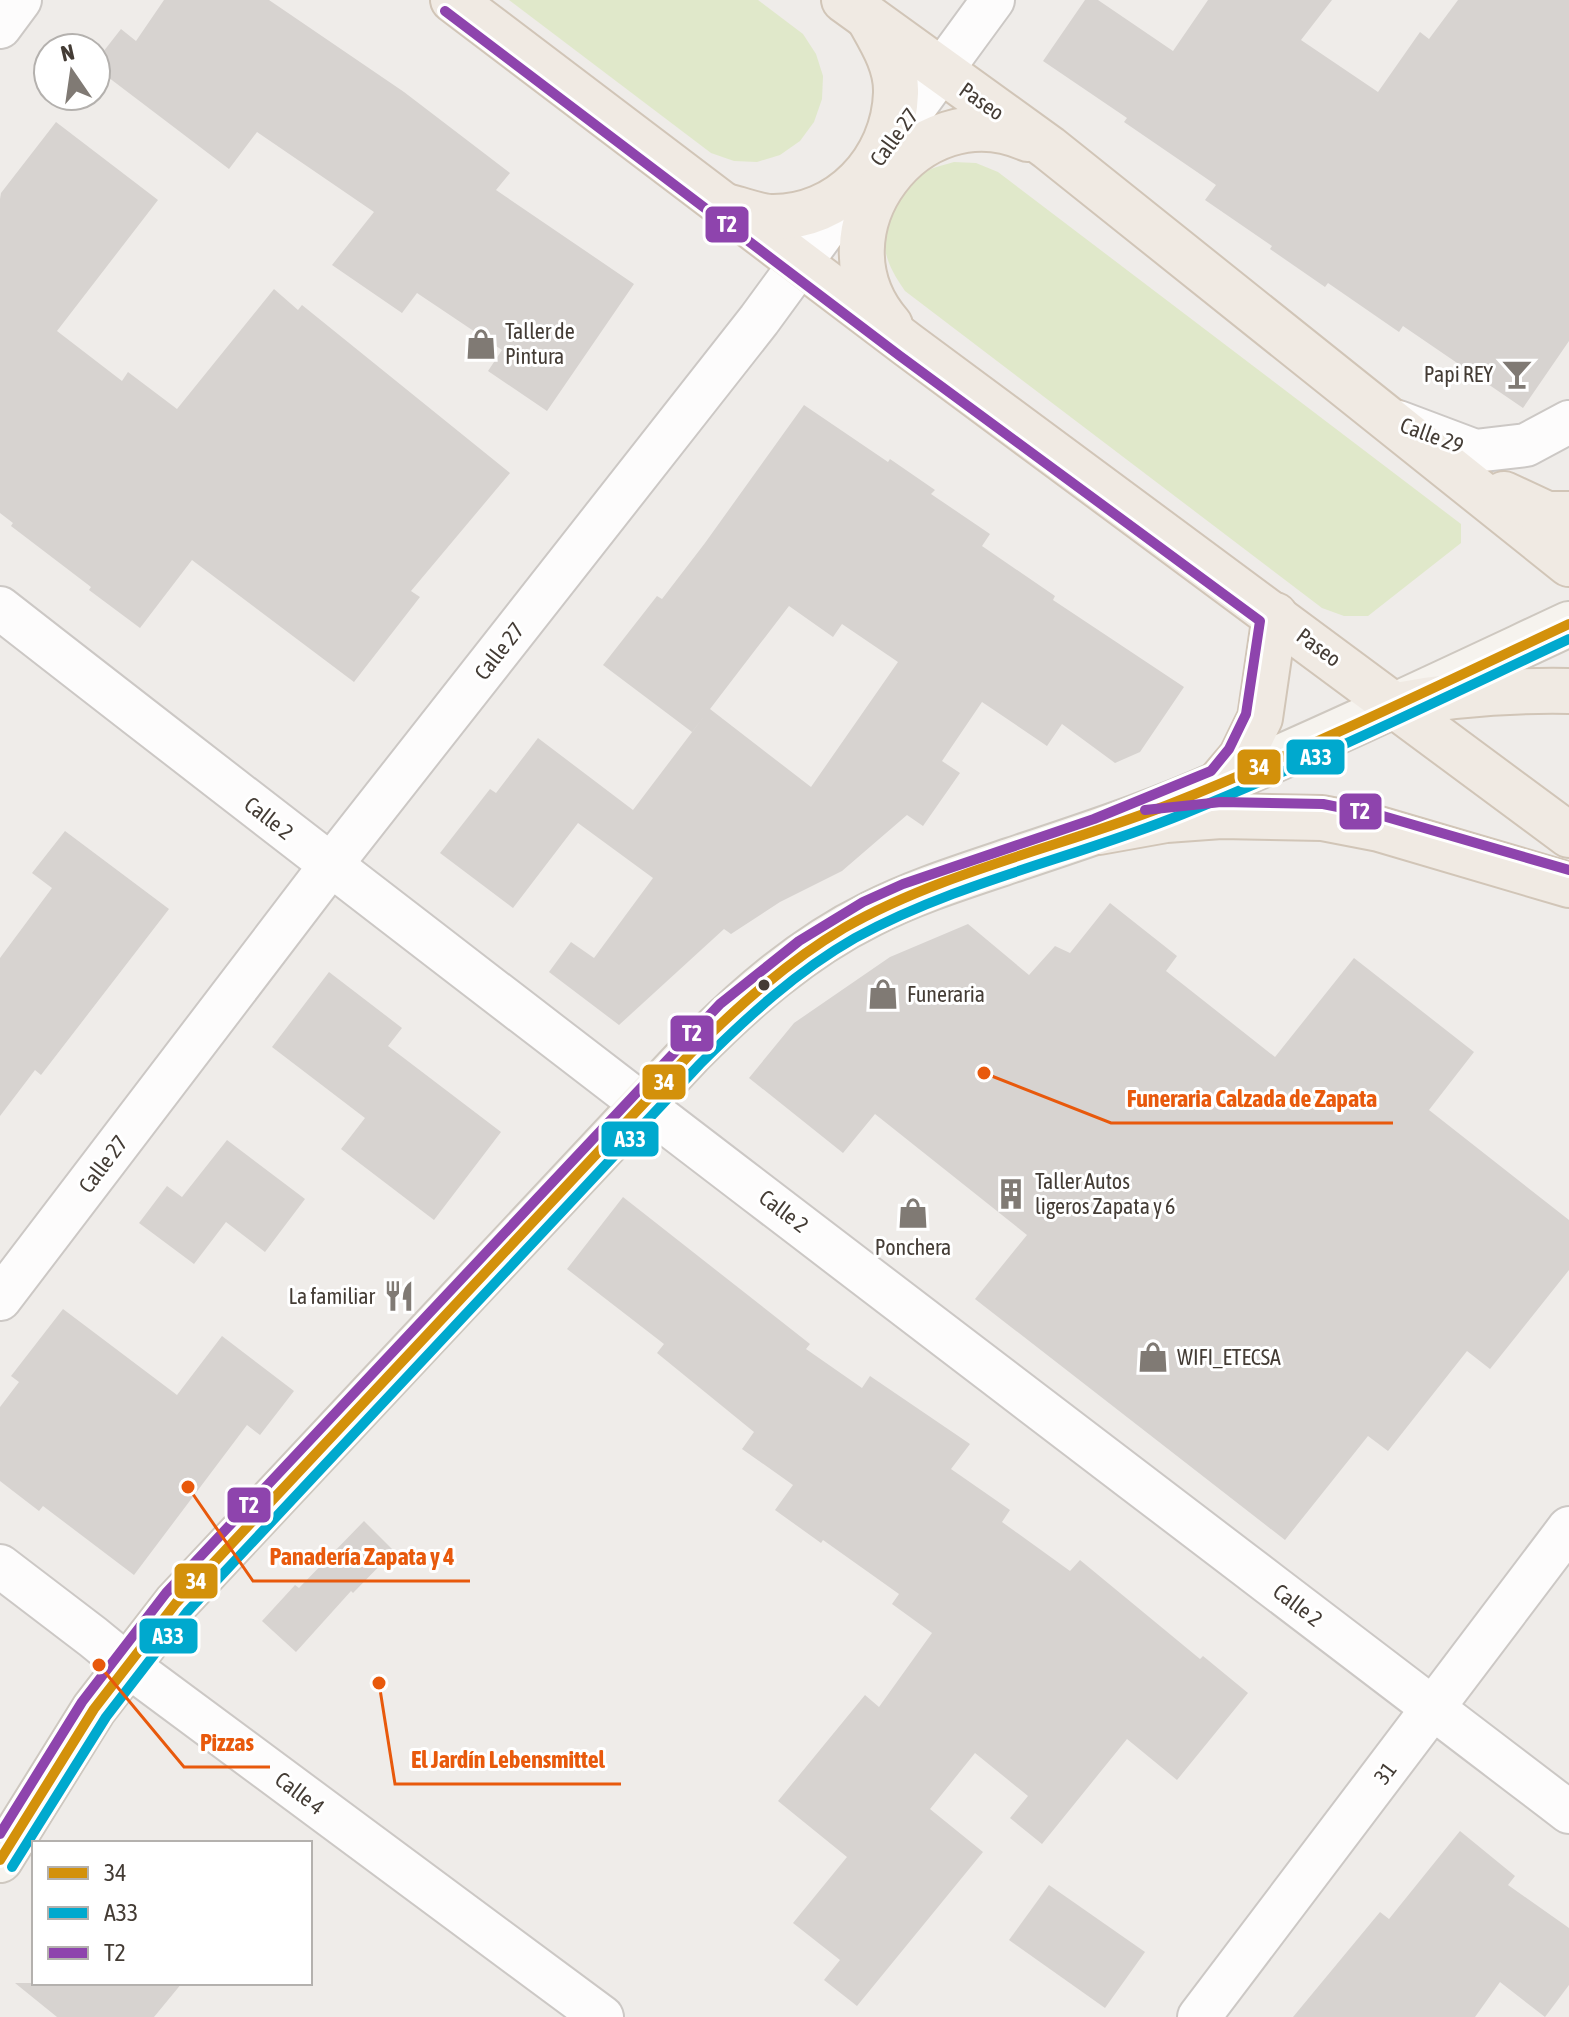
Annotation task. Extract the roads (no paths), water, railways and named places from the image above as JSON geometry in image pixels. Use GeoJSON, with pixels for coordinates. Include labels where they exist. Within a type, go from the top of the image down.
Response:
{"type":"FeatureCollection","features":[{"type":"Feature","properties":{"kind":"main road","name":"Paseo"},"geometry":{"type":"LineString","coordinates":[[453,0],[908,345],[1569,835]]}},
{"type":"Feature","properties":{"kind":"main road","name":"Paseo"},"geometry":{"type":"LineString","coordinates":[[856,9],[1049,148],[1569,564]]}},
{"type":"Feature","properties":{"kind":"main road"},"geometry":{"type":"LineString","coordinates":[[726,206],[770,217],[809,211],[845,194],[873,166],[891,130],[896,90],[888,52],[856,9]]}},
{"type":"Feature","properties":{"kind":"main road"},"geometry":{"type":"LineString","coordinates":[[908,345],[878,311],[864,279],[862,244],[868,208],[887,176],[912,152],[944,135],[980,129],[1016,134],[1049,148]]}},
{"type":"Feature","properties":{"kind":"main road"},"geometry":{"type":"LineString","coordinates":[[1385,417],[1496,490],[1547,514],[1569,514]]}},
{"type":"Feature","properties":{"kind":"main road"},"geometry":{"type":"LineString","coordinates":[[1219,783],[1241,757],[1260,718],[1275,615]]}},
{"type":"Feature","properties":{"kind":"main road"},"geometry":{"type":"LineString","coordinates":[[0,1860],[59,1762],[126,1664],[187,1591],[644,1103],[729,1014],[764,985],[836,934],[908,897],[1099,832],[1219,783],[1569,624]]}},
{"type":"Feature","properties":{"kind":"main road"},"geometry":{"type":"LineString","coordinates":[[1396,705],[1446,695],[1569,691]]}},
{"type":"Feature","properties":{"kind":"main road"},"geometry":{"type":"LineString","coordinates":[[1099,832],[1166,820],[1221,816],[1322,818],[1379,829],[1569,885]]}},
{"type":"Feature","properties":{"kind":"street"},"geometry":{"type":"LineString","coordinates":[[0,27],[20,0]]}},
{"type":"Feature","properties":{"kind":"street","name":"Calle 27"},"geometry":{"type":"LineString","coordinates":[[0,1299],[330,866],[802,264],[993,0]]}},
{"type":"Feature","properties":{"kind":"street","name":"Calle 29"},"geometry":{"type":"LineString","coordinates":[[1385,417],[1475,451],[1526,445],[1569,422]]}},
{"type":"Feature","properties":{"kind":"street","name":"Calle 2"},"geometry":{"type":"LineString","coordinates":[[0,608],[330,866],[1569,1812]]}},
{"type":"Feature","properties":{"kind":"street","name":"31"},"geometry":{"type":"LineString","coordinates":[[1199,2017],[1569,1528]]}},
{"type":"Feature","properties":{"kind":"street","name":"Calle 4"},"geometry":{"type":"LineString","coordinates":[[0,1566],[126,1664],[602,2017]]}},
{"type":"Feature","properties":{"kind":"place","name":"Taller de Pintura"},"geometry":{"type":"Point","coordinates":[481,344]}},
{"type":"Feature","properties":{"kind":"place","name":"Papi REY"},"geometry":{"type":"Point","coordinates":[1517,374]}},
{"type":"Feature","properties":{"kind":"place","name":"Funeraria"},"geometry":{"type":"Point","coordinates":[883,994]}},
{"type":"Feature","properties":{"kind":"place","name":"Funeraria Calzada de Zapata"},"geometry":{"type":"Point","coordinates":[984,1073]}},
{"type":"Feature","properties":{"kind":"place","name":"Taller Autos ligeros Zapata y 6"},"geometry":{"type":"Point","coordinates":[1011,1194]}},
{"type":"Feature","properties":{"kind":"place","name":"Ponchera"},"geometry":{"type":"Point","coordinates":[913,1213]}},
{"type":"Feature","properties":{"kind":"place","name":"La familiar"},"geometry":{"type":"Point","coordinates":[399,1296]}},
{"type":"Feature","properties":{"kind":"place","name":"WIFI_ETECSA"},"geometry":{"type":"Point","coordinates":[1153,1357]}},
{"type":"Feature","properties":{"kind":"place","name":"Panadería Zapata y 4"},"geometry":{"type":"Point","coordinates":[188,1487]}},
{"type":"Feature","properties":{"kind":"place","name":"Pizzas"},"geometry":{"type":"Point","coordinates":[99,1665]}},
{"type":"Feature","properties":{"kind":"place","name":"El Jardín Lebensmittel"},"geometry":{"type":"Point","coordinates":[379,1683]}}]}
